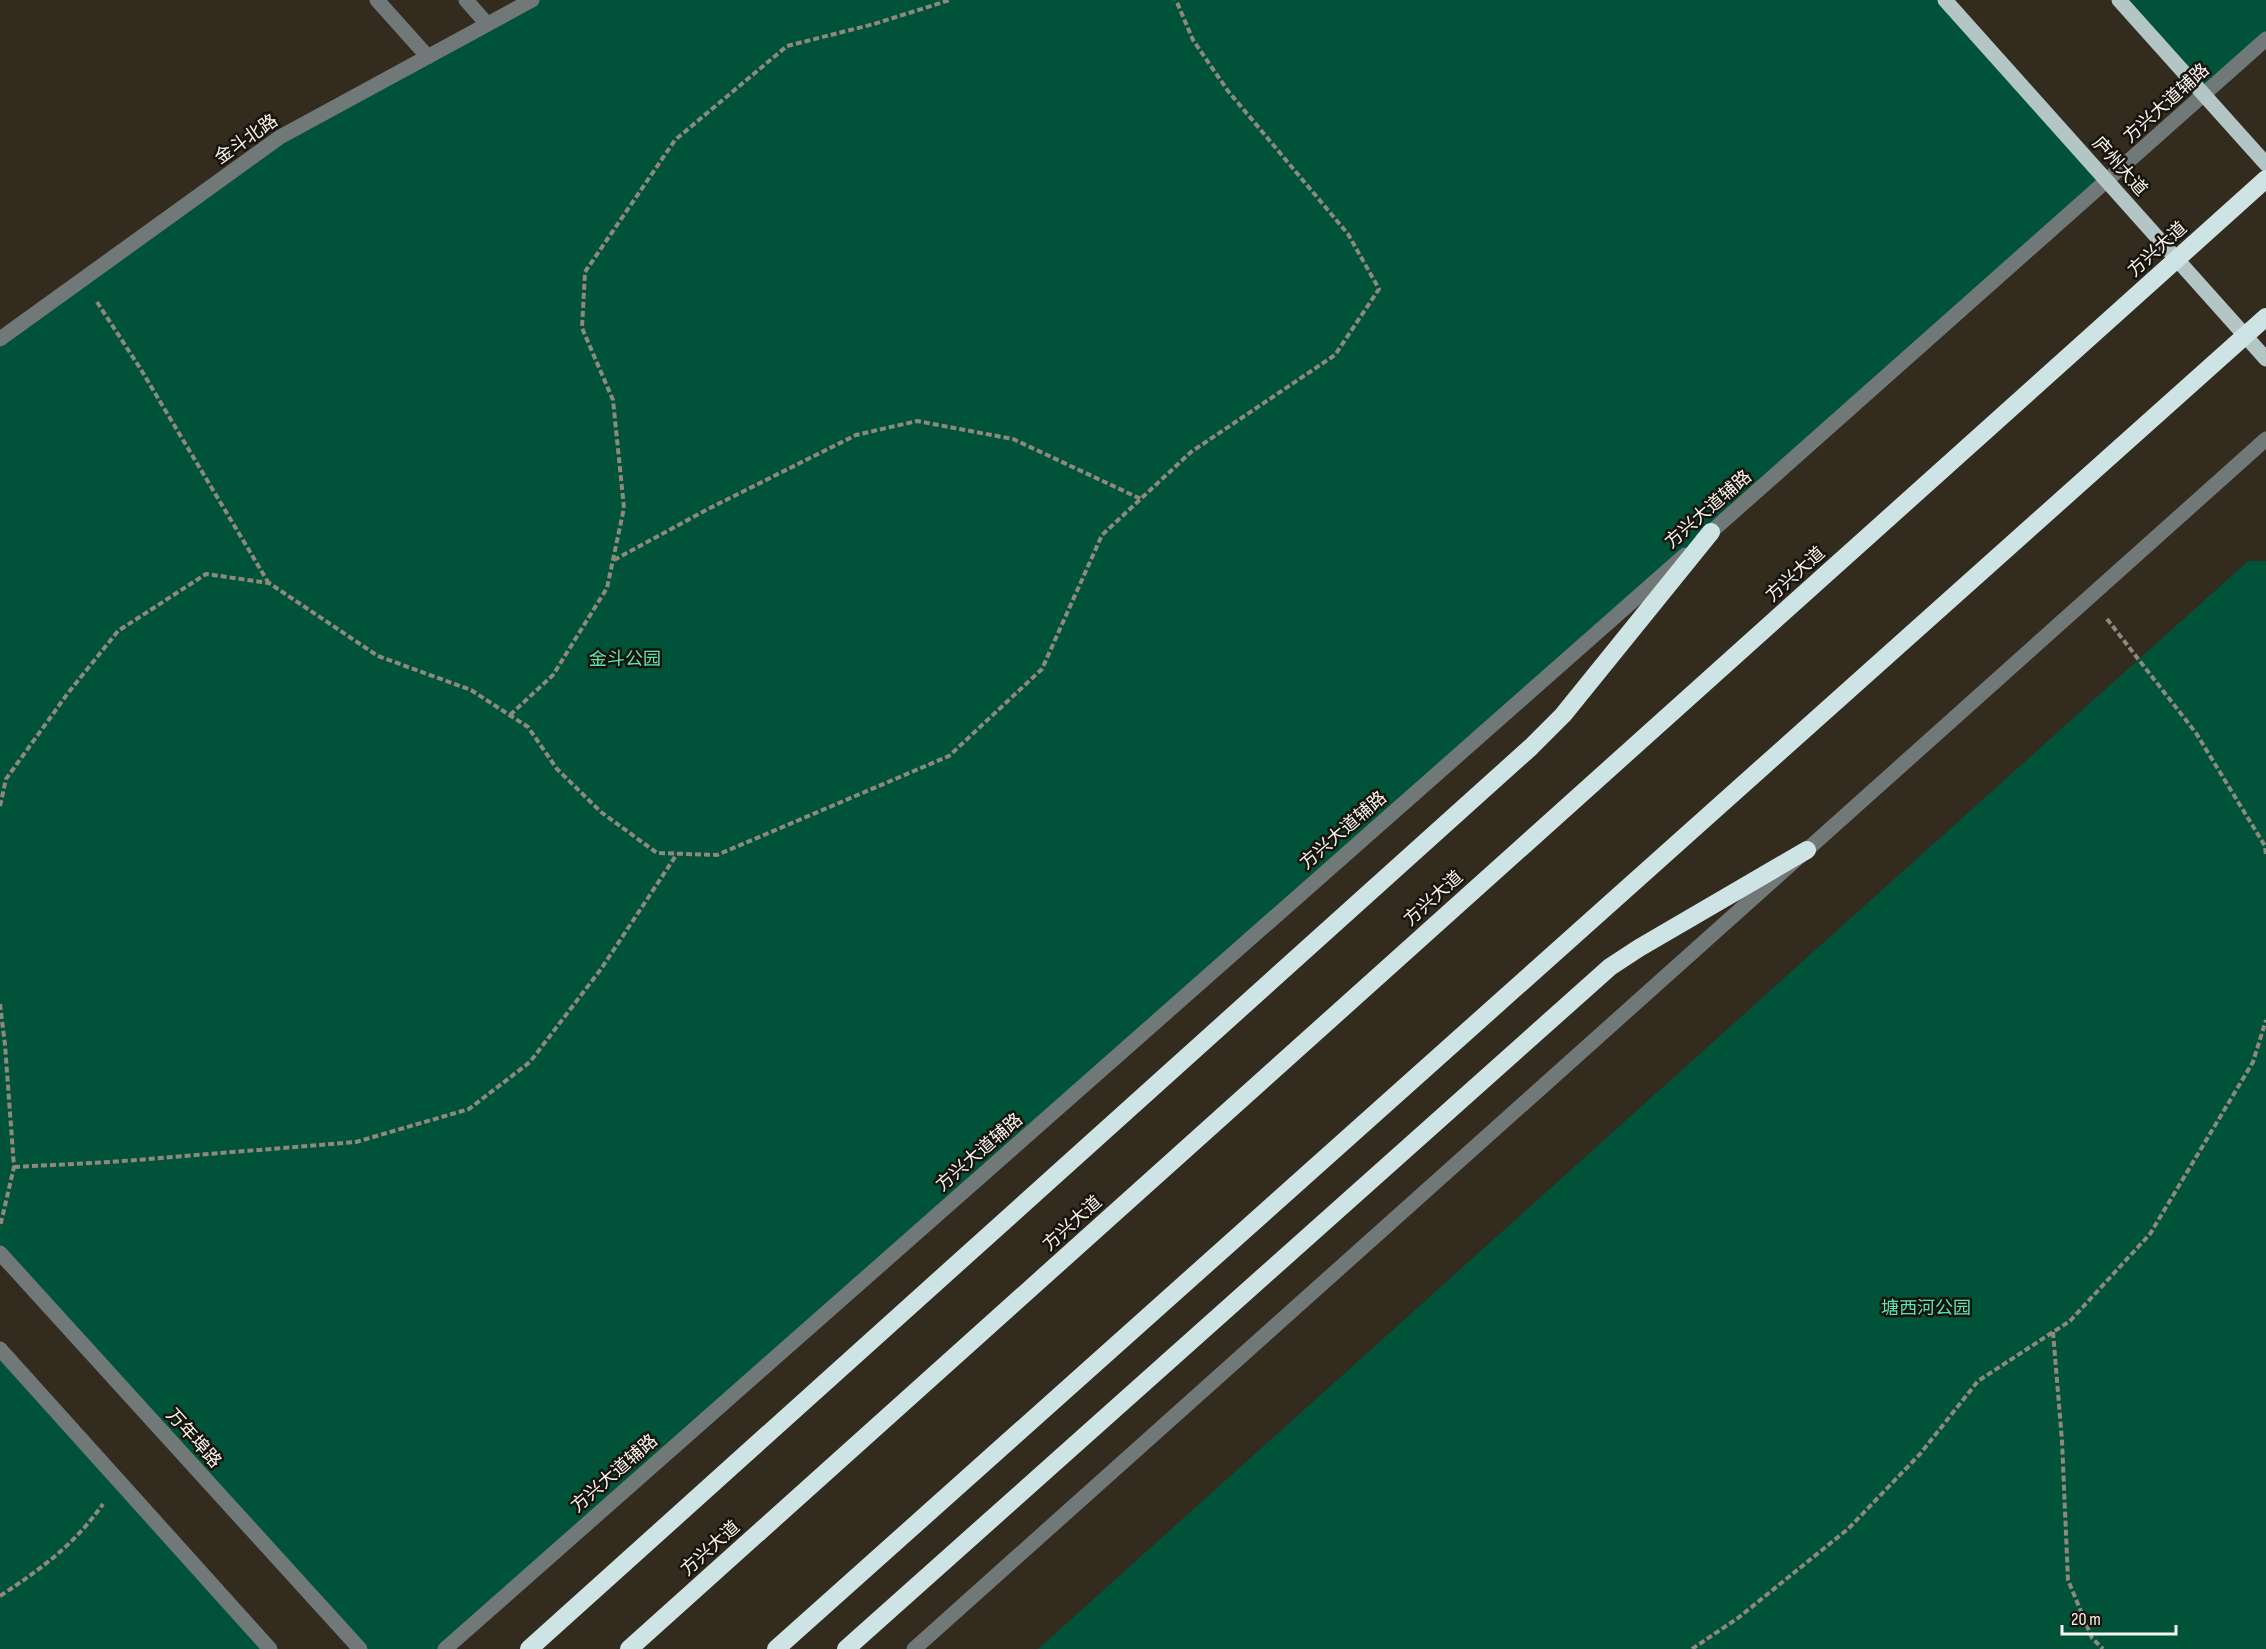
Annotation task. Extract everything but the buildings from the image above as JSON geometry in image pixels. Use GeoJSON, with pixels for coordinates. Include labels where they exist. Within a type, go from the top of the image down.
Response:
{"type":"FeatureCollection","features":[{"type":"Feature","properties":{"kind":"highway","name":"方兴大道"},"geometry":{"type":"LineString","coordinates":[[629,1649],[2266,179]]}},
{"type":"Feature","properties":{"kind":"highway"},"geometry":{"type":"LineString","coordinates":[[776,1649],[2266,317]]}},
{"type":"Feature","properties":{"kind":"highway"},"geometry":{"type":"LineString","coordinates":[[529,1649],[1531,747],[1563,715],[1711,532]]}},
{"type":"Feature","properties":{"kind":"highway"},"geometry":{"type":"LineString","coordinates":[[846,1649],[1610,968],[1639,948],[1807,850]]}},
{"type":"Feature","properties":{"kind":"main road","name":"庐州大道"},"geometry":{"type":"LineString","coordinates":[[1945,0],[2266,359]]}},
{"type":"Feature","properties":{"kind":"main road"},"geometry":{"type":"LineString","coordinates":[[2119,0],[2266,164]]}},
{"type":"Feature","properties":{"kind":"street"},"geometry":{"type":"LineString","coordinates":[[377,0],[428,57]]}},
{"type":"Feature","properties":{"kind":"street"},"geometry":{"type":"LineString","coordinates":[[466,0],[487,24]]}},
{"type":"Feature","properties":{"kind":"street","name":"金斗北路"},"geometry":{"type":"LineString","coordinates":[[0,339],[280,137],[532,0]]}},
{"type":"Feature","properties":{"kind":"street","name":"方兴大道辅路"},"geometry":{"type":"LineString","coordinates":[[445,1649],[2108,182],[2266,39]]}},
{"type":"Feature","properties":{"kind":"street"},"geometry":{"type":"LineString","coordinates":[[914,1649],[2266,439]]}},
{"type":"Feature","properties":{"kind":"street","name":"万年埠路"},"geometry":{"type":"LineString","coordinates":[[0,1253],[360,1649]]}},
{"type":"Feature","properties":{"kind":"street"},"geometry":{"type":"LineString","coordinates":[[0,1349],[270,1649]]}},
{"type":"Feature","properties":{"kind":"path"},"geometry":{"type":"LineString","coordinates":[[510,716],[553,675],[608,588],[624,508],[613,400],[582,328],[585,272],[675,140],[787,46],[874,24],[951,0]]}},
{"type":"Feature","properties":{"kind":"path"},"geometry":{"type":"LineString","coordinates":[[0,806],[6,779],[68,693],[118,631],[207,574],[268,583],[378,656],[471,690],[528,727],[557,769],[601,812],[657,853],[717,855],[949,756],[1042,669],[1102,535],[1191,452],[1335,355],[1379,289],[1348,234],[1228,91],[1193,40],[1176,0]]}},
{"type":"Feature","properties":{"kind":"path"},"geometry":{"type":"LineString","coordinates":[[82,280],[140,368],[268,583]]}},
{"type":"Feature","properties":{"kind":"path"},"geometry":{"type":"LineString","coordinates":[[614,560],[708,509],[856,435],[917,422],[1013,439],[1142,499]]}},
{"type":"Feature","properties":{"kind":"path"},"geometry":{"type":"LineString","coordinates":[[2090,597],[2196,733],[2265,846],[2266,856]]}},
{"type":"Feature","properties":{"kind":"path"},"geometry":{"type":"LineString","coordinates":[[14,1167],[111,1162],[356,1142],[469,1108],[530,1062],[601,969],[677,854]]}},
{"type":"Feature","properties":{"kind":"path"},"geometry":{"type":"LineString","coordinates":[[0,1004],[14,1167],[0,1228]]}},
{"type":"Feature","properties":{"kind":"path"},"geometry":{"type":"LineString","coordinates":[[1692,1649],[1738,1618],[1848,1529],[1920,1454],[1978,1382],[2070,1321],[2150,1234],[2253,1062],[2266,1020]]}},
{"type":"Feature","properties":{"kind":"path"},"geometry":{"type":"LineString","coordinates":[[2053,1332],[2062,1441],[2068,1580],[2092,1638],[2103,1649]]}},
{"type":"Feature","properties":{"kind":"path"},"geometry":{"type":"LineString","coordinates":[[0,1596],[40,1569],[86,1528],[119,1482]]}},
{"type":"Feature","properties":{"kind":"green space","name":"金斗公园"},"geometry":{"type":"Polygon","coordinates":[[[532,0],[1945,0],[2108,182],[445,1649],[360,1649],[0,1253],[0,339],[280,137],[532,0]]]}},
{"type":"Feature","properties":{"kind":"green space"},"geometry":{"type":"Polygon","coordinates":[[[2119,0],[2266,0],[2266,39],[2204,95],[2119,0]]]}},
{"type":"Feature","properties":{"kind":"green space","name":"塘西河公园"},"geometry":{"type":"Polygon","coordinates":[[[2248,561],[2266,561],[2266,1649],[1038,1649],[2248,561]]]}},
{"type":"Feature","properties":{"kind":"green space"},"geometry":{"type":"Polygon","coordinates":[[[0,1349],[270,1649],[0,1649],[0,1349]]]}}]}
